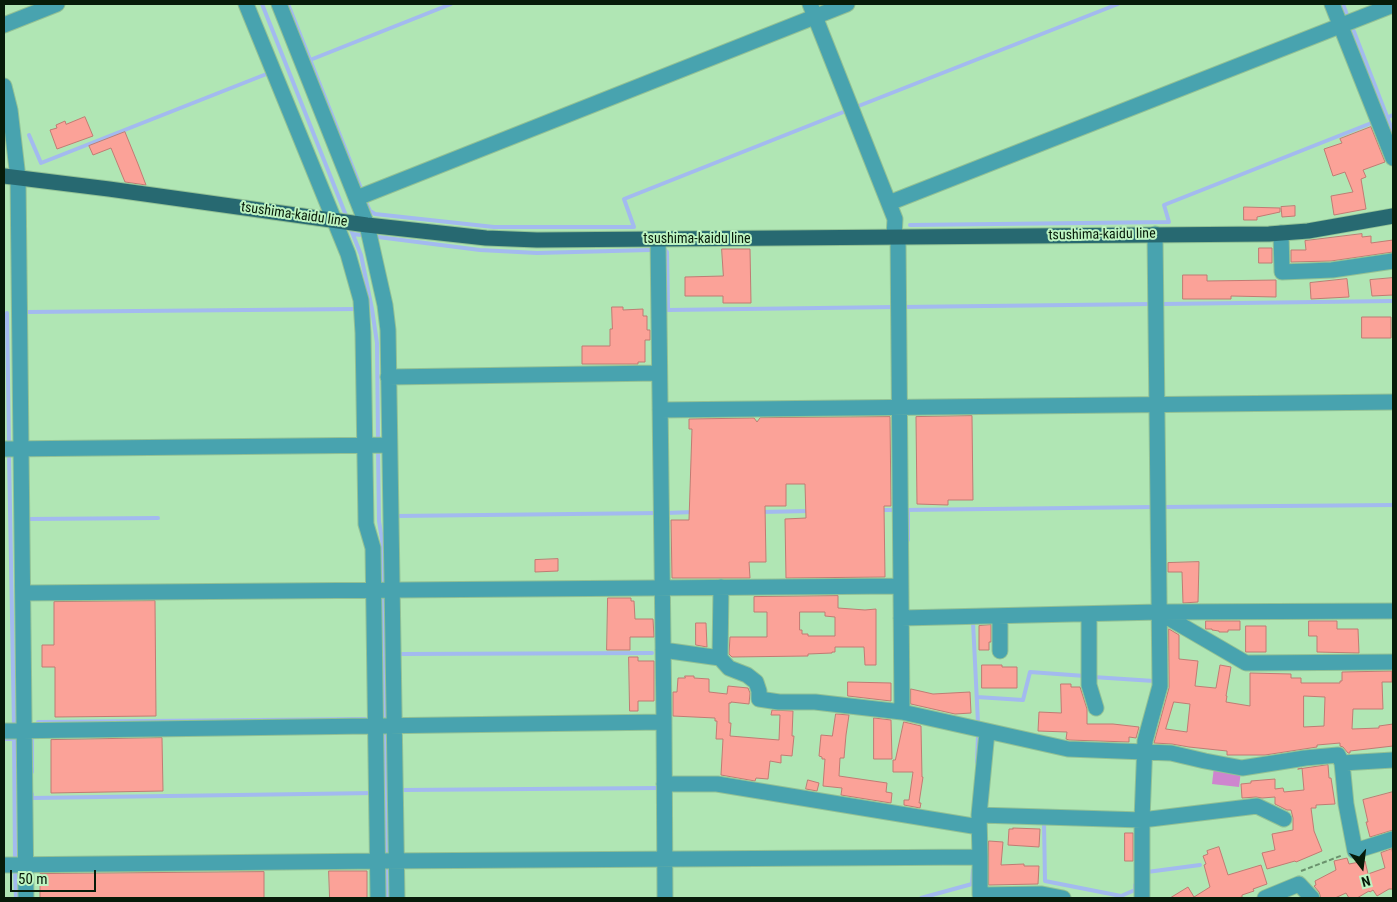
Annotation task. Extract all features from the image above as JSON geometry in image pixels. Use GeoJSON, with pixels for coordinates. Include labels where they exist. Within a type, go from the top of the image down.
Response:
{"type":"FeatureCollection","features":[{"type":"Feature","properties":{"kind":"main road","name":"tsushima-kaidu line"},"geometry":{"type":"LineString","coordinates":[[11,177],[367,225],[486,238],[537,240],[1281,233],[1308,231],[1393,216]]}},
{"type":"Feature","properties":{"kind":"street"},"geometry":{"type":"LineString","coordinates":[[4,25],[58,4]]}},
{"type":"Feature","properties":{"kind":"street"},"geometry":{"type":"LineString","coordinates":[[246,4],[338,220],[361,300],[363,333],[377,445],[383,590],[386,861],[378,898]]}},
{"type":"Feature","properties":{"kind":"street"},"geometry":{"type":"LineString","coordinates":[[279,4],[367,225],[385,305],[388,330],[388,377],[366,524],[383,590]]}},
{"type":"Feature","properties":{"kind":"street"},"geometry":{"type":"LineString","coordinates":[[357,198],[812,10],[847,4]]}},
{"type":"Feature","properties":{"kind":"street"},"geometry":{"type":"LineString","coordinates":[[1332,4],[1347,24],[1393,158]]}},
{"type":"Feature","properties":{"kind":"street"},"geometry":{"type":"LineString","coordinates":[[889,203],[1393,5]]}},
{"type":"Feature","properties":{"kind":"street"},"geometry":{"type":"LineString","coordinates":[[812,10],[895,219],[900,407],[902,712]]}},
{"type":"Feature","properties":{"kind":"street"},"geometry":{"type":"LineString","coordinates":[[4,86],[10,110],[21,449],[26,898]]}},
{"type":"Feature","properties":{"kind":"street"},"geometry":{"type":"LineString","coordinates":[[1281,233],[1282,272],[1332,270],[1393,261]]}},
{"type":"Feature","properties":{"kind":"street"},"geometry":{"type":"LineString","coordinates":[[1142,898],[1142,820],[1145,752],[1160,686],[1155,234]]}},
{"type":"Feature","properties":{"kind":"street"},"geometry":{"type":"LineString","coordinates":[[658,239],[665,898]]}},
{"type":"Feature","properties":{"kind":"street"},"geometry":{"type":"LineString","coordinates":[[388,377],[659,373]]}},
{"type":"Feature","properties":{"kind":"street"},"geometry":{"type":"LineString","coordinates":[[660,410],[1393,402]]}},
{"type":"Feature","properties":{"kind":"street"},"geometry":{"type":"LineString","coordinates":[[4,449],[377,445]]}},
{"type":"Feature","properties":{"kind":"street"},"geometry":{"type":"LineString","coordinates":[[22,594],[901,586]]}},
{"type":"Feature","properties":{"kind":"street"},"geometry":{"type":"LineString","coordinates":[[720,658],[721,587]]}},
{"type":"Feature","properties":{"kind":"street"},"geometry":{"type":"LineString","coordinates":[[901,618],[1159,612],[1393,611]]}},
{"type":"Feature","properties":{"kind":"street"},"geometry":{"type":"LineString","coordinates":[[1159,612],[1246,664],[1393,662]]}},
{"type":"Feature","properties":{"kind":"street"},"geometry":{"type":"LineString","coordinates":[[1089,614],[1089,685],[1096,708]]}},
{"type":"Feature","properties":{"kind":"street"},"geometry":{"type":"LineString","coordinates":[[1000,616],[1000,651]]}},
{"type":"Feature","properties":{"kind":"street"},"geometry":{"type":"LineString","coordinates":[[663,650],[720,658],[729,668],[748,675],[756,682],[759,699],[779,702],[815,702],[902,712],[1068,749],[1171,753],[1242,768],[1338,755],[1342,763],[1346,804],[1355,851],[1393,839]]}},
{"type":"Feature","properties":{"kind":"street"},"geometry":{"type":"LineString","coordinates":[[4,731],[664,722]]}},
{"type":"Feature","properties":{"kind":"street"},"geometry":{"type":"LineString","coordinates":[[987,732],[979,821],[980,857],[974,897],[1042,894],[1063,898]]}},
{"type":"Feature","properties":{"kind":"street"},"geometry":{"type":"LineString","coordinates":[[1342,763],[1393,760]]}},
{"type":"Feature","properties":{"kind":"street"},"geometry":{"type":"LineString","coordinates":[[664,784],[717,784],[979,821],[1142,820],[1258,806],[1284,819]]}},
{"type":"Feature","properties":{"kind":"street"},"geometry":{"type":"LineString","coordinates":[[4,865],[665,858],[980,857]]}},
{"type":"Feature","properties":{"kind":"street"},"geometry":{"type":"LineString","coordinates":[[386,861],[397,898]]}},
{"type":"Feature","properties":{"kind":"street"},"geometry":{"type":"LineString","coordinates":[[1265,898],[1299,884],[1312,898]]}},
{"type":"Feature","properties":{"kind":"path"},"geometry":{"type":"LineString","coordinates":[[1299,884],[1301,870],[1355,851]]}},
{"type":"Feature","properties":{"kind":"shaded area"},"geometry":{"type":"Polygon","coordinates":[[[1214,767],[1241,771],[1239,787],[1212,784],[1214,767]]]}},
{"type":"Feature","properties":{"kind":"building"},"geometry":{"type":"Polygon","coordinates":[[[85,117],[93,136],[57,149],[50,130],[57,128],[56,125],[65,121],[66,124],[85,117]]]}},
{"type":"Feature","properties":{"kind":"building"},"geometry":{"type":"Polygon","coordinates":[[[1371,127],[1385,162],[1363,170],[1366,177],[1361,179],[1366,209],[1334,215],[1331,196],[1353,192],[1345,172],[1333,176],[1324,149],[1342,143],[1340,139],[1371,127]]]}},
{"type":"Feature","properties":{"kind":"building"},"geometry":{"type":"Polygon","coordinates":[[[125,132],[146,185],[125,182],[111,148],[93,155],[89,146],[125,132]]]}},
{"type":"Feature","properties":{"kind":"building"},"geometry":{"type":"Polygon","coordinates":[[[1295,206],[1295,216],[1282,217],[1281,207],[1295,206]]]}},
{"type":"Feature","properties":{"kind":"building"},"geometry":{"type":"Polygon","coordinates":[[[1244,207],[1280,208],[1280,212],[1257,217],[1257,220],[1244,220],[1244,207]]]}},
{"type":"Feature","properties":{"kind":"building"},"geometry":{"type":"Polygon","coordinates":[[[1362,234],[1362,237],[1371,236],[1371,243],[1393,240],[1393,252],[1331,261],[1291,262],[1291,250],[1306,250],[1305,241],[1362,234]]]}},
{"type":"Feature","properties":{"kind":"building"},"geometry":{"type":"Polygon","coordinates":[[[1259,248],[1272,248],[1272,263],[1259,263],[1259,248]]]}},
{"type":"Feature","properties":{"kind":"building"},"geometry":{"type":"Polygon","coordinates":[[[722,249],[750,249],[751,303],[723,303],[723,296],[685,296],[685,277],[723,276],[722,249]]]}},
{"type":"Feature","properties":{"kind":"building"},"geometry":{"type":"Polygon","coordinates":[[[1183,275],[1207,275],[1207,281],[1276,280],[1276,297],[1231,296],[1231,299],[1183,299],[1183,275]]]}},
{"type":"Feature","properties":{"kind":"building"},"geometry":{"type":"Polygon","coordinates":[[[1393,278],[1393,295],[1372,296],[1370,280],[1393,278]]]}},
{"type":"Feature","properties":{"kind":"building"},"geometry":{"type":"Polygon","coordinates":[[[1347,279],[1349,297],[1311,299],[1310,283],[1347,279]]]}},
{"type":"Feature","properties":{"kind":"building"},"geometry":{"type":"Polygon","coordinates":[[[612,307],[623,307],[623,310],[643,309],[643,316],[647,316],[647,330],[650,330],[650,340],[645,340],[645,362],[638,362],[638,364],[582,364],[582,346],[610,346],[612,307]]]}},
{"type":"Feature","properties":{"kind":"building"},"geometry":{"type":"Polygon","coordinates":[[[1362,317],[1391,317],[1391,338],[1362,338],[1362,317]]]}},
{"type":"Feature","properties":{"kind":"building"},"geometry":{"type":"Polygon","coordinates":[[[972,416],[973,500],[948,500],[948,505],[917,504],[916,417],[972,416]]]}},
{"type":"Feature","properties":{"kind":"building"},"geometry":{"type":"Polygon","coordinates":[[[890,417],[891,506],[884,506],[885,577],[786,578],[785,519],[806,518],[805,484],[786,484],[786,506],[765,506],[766,562],[749,562],[750,578],[672,578],[671,520],[689,520],[692,429],[689,429],[689,419],[754,418],[757,422],[760,418],[890,417]]]}},
{"type":"Feature","properties":{"kind":"building"},"geometry":{"type":"Polygon","coordinates":[[[558,559],[558,571],[535,572],[535,560],[558,559]]]}},
{"type":"Feature","properties":{"kind":"building"},"geometry":{"type":"Polygon","coordinates":[[[1199,562],[1198,602],[1183,603],[1182,572],[1168,572],[1168,563],[1199,562]]]}},
{"type":"Feature","properties":{"kind":"building"},"geometry":{"type":"Polygon","coordinates":[[[838,596],[838,608],[876,609],[876,665],[865,665],[864,647],[835,647],[835,652],[832,653],[808,654],[808,656],[732,657],[729,654],[730,637],[767,637],[767,612],[754,612],[754,597],[838,596]],[[800,612],[800,630],[802,630],[802,634],[808,634],[808,636],[835,636],[835,617],[825,616],[825,612],[800,612]]]}},
{"type":"Feature","properties":{"kind":"building"},"geometry":{"type":"Polygon","coordinates":[[[608,598],[631,598],[631,601],[634,601],[635,619],[653,619],[654,637],[630,637],[630,650],[607,650],[608,598]]]}},
{"type":"Feature","properties":{"kind":"building"},"geometry":{"type":"Polygon","coordinates":[[[155,601],[156,716],[55,717],[55,667],[42,667],[42,645],[54,645],[54,602],[155,601]]]}},
{"type":"Feature","properties":{"kind":"building"},"geometry":{"type":"Polygon","coordinates":[[[1206,621],[1240,621],[1240,630],[1219,632],[1206,629],[1206,621]]]}},
{"type":"Feature","properties":{"kind":"building"},"geometry":{"type":"Polygon","coordinates":[[[1309,621],[1337,621],[1337,629],[1358,629],[1359,653],[1317,652],[1317,636],[1309,636],[1309,621]]]}},
{"type":"Feature","properties":{"kind":"building"},"geometry":{"type":"Polygon","coordinates":[[[696,623],[706,623],[707,647],[696,645],[696,623]]]}},
{"type":"Feature","properties":{"kind":"building"},"geometry":{"type":"Polygon","coordinates":[[[991,625],[989,650],[979,650],[979,626],[991,625]]]}},
{"type":"Feature","properties":{"kind":"building"},"geometry":{"type":"Polygon","coordinates":[[[1246,626],[1266,626],[1266,652],[1246,652],[1246,626]]]}},
{"type":"Feature","properties":{"kind":"building"},"geometry":{"type":"Polygon","coordinates":[[[1169,629],[1179,635],[1179,659],[1198,661],[1195,686],[1216,688],[1220,665],[1231,667],[1226,702],[1250,706],[1250,673],[1291,674],[1291,678],[1301,678],[1301,683],[1340,683],[1342,681],[1342,672],[1392,671],[1392,682],[1382,682],[1383,709],[1353,709],[1352,729],[1379,728],[1379,726],[1393,724],[1393,746],[1350,751],[1348,753],[1340,746],[1340,743],[1317,745],[1317,747],[1265,755],[1227,755],[1227,751],[1154,743],[1169,688],[1169,629]],[[1304,696],[1304,727],[1324,726],[1325,697],[1304,696]],[[1174,702],[1166,729],[1187,732],[1190,704],[1174,702]]]}},
{"type":"Feature","properties":{"kind":"building"},"geometry":{"type":"Polygon","coordinates":[[[629,657],[638,657],[638,661],[654,661],[654,701],[638,701],[638,711],[630,711],[629,657]]]}},
{"type":"Feature","properties":{"kind":"building"},"geometry":{"type":"Polygon","coordinates":[[[982,665],[1017,667],[1017,688],[982,688],[982,665]]]}},
{"type":"Feature","properties":{"kind":"building"},"geometry":{"type":"Polygon","coordinates":[[[685,676],[709,679],[709,692],[727,694],[728,686],[748,688],[750,693],[749,704],[729,703],[730,736],[779,740],[780,715],[771,715],[772,710],[793,711],[792,736],[794,736],[792,756],[781,755],[781,763],[770,761],[768,779],[756,778],[755,781],[721,775],[723,739],[716,739],[717,721],[715,721],[715,718],[673,716],[673,692],[677,692],[678,678],[685,678],[685,676]]]}},
{"type":"Feature","properties":{"kind":"building"},"geometry":{"type":"Polygon","coordinates":[[[848,682],[891,683],[891,701],[848,696],[848,682]]]}},
{"type":"Feature","properties":{"kind":"building"},"geometry":{"type":"Polygon","coordinates":[[[1061,684],[1071,684],[1071,687],[1080,687],[1087,709],[1087,724],[1139,727],[1136,738],[1129,737],[1129,742],[1069,740],[1066,739],[1067,732],[1038,731],[1039,712],[1061,713],[1061,684]]]}},
{"type":"Feature","properties":{"kind":"building"},"geometry":{"type":"Polygon","coordinates":[[[911,689],[933,694],[970,692],[971,713],[955,714],[911,704],[911,689]]]}},
{"type":"Feature","properties":{"kind":"building"},"geometry":{"type":"Polygon","coordinates":[[[836,714],[849,715],[844,758],[840,758],[839,776],[887,783],[886,792],[892,793],[891,803],[841,795],[842,788],[823,786],[825,759],[819,756],[821,735],[832,736],[836,714]]]}},
{"type":"Feature","properties":{"kind":"building"},"geometry":{"type":"Polygon","coordinates":[[[874,718],[891,720],[892,759],[874,759],[874,718]]]}},
{"type":"Feature","properties":{"kind":"building"},"geometry":{"type":"Polygon","coordinates":[[[904,722],[921,726],[923,777],[920,808],[904,805],[904,800],[909,800],[913,772],[893,772],[893,760],[895,760],[904,722]]]}},
{"type":"Feature","properties":{"kind":"building"},"geometry":{"type":"Polygon","coordinates":[[[162,738],[163,791],[51,793],[51,740],[162,738]]]}},
{"type":"Feature","properties":{"kind":"building"},"geometry":{"type":"Polygon","coordinates":[[[1328,765],[1335,804],[1316,805],[1316,808],[1311,808],[1314,831],[1322,851],[1296,862],[1267,869],[1262,853],[1275,850],[1272,834],[1293,830],[1291,810],[1275,804],[1275,797],[1242,798],[1241,784],[1251,783],[1251,781],[1275,779],[1275,789],[1283,788],[1284,792],[1304,790],[1302,768],[1328,765]]]}},
{"type":"Feature","properties":{"kind":"building"},"geometry":{"type":"Polygon","coordinates":[[[808,780],[819,783],[817,791],[806,789],[808,780]]]}},
{"type":"Feature","properties":{"kind":"building"},"geometry":{"type":"Polygon","coordinates":[[[1393,792],[1393,830],[1370,837],[1363,800],[1393,792]]]}},
{"type":"Feature","properties":{"kind":"building"},"geometry":{"type":"Polygon","coordinates":[[[1009,829],[1040,829],[1039,847],[1008,845],[1009,829]]]}},
{"type":"Feature","properties":{"kind":"building"},"geometry":{"type":"Polygon","coordinates":[[[1125,833],[1133,833],[1133,861],[1125,861],[1125,833]]]}},
{"type":"Feature","properties":{"kind":"building"},"geometry":{"type":"Polygon","coordinates":[[[989,841],[1003,842],[1001,865],[1024,864],[1024,866],[1039,866],[1038,884],[989,885],[989,841]]]}},
{"type":"Feature","properties":{"kind":"building"},"geometry":{"type":"Polygon","coordinates":[[[1219,847],[1228,875],[1261,865],[1267,884],[1237,898],[1170,898],[1188,887],[1194,897],[1210,887],[1203,856],[1208,854],[1207,851],[1219,847]]]}},
{"type":"Feature","properties":{"kind":"building"},"geometry":{"type":"Polygon","coordinates":[[[1392,849],[1393,889],[1389,889],[1377,896],[1373,890],[1357,898],[1349,898],[1346,893],[1335,898],[1321,898],[1314,886],[1316,885],[1315,881],[1336,870],[1334,861],[1347,858],[1349,864],[1365,861],[1368,874],[1385,868],[1381,853],[1392,849]]]}},
{"type":"Feature","properties":{"kind":"building"},"geometry":{"type":"Polygon","coordinates":[[[329,871],[367,871],[367,898],[330,898],[329,871]]]}},
{"type":"Feature","properties":{"kind":"building"},"geometry":{"type":"Polygon","coordinates":[[[264,872],[264,898],[40,898],[40,874],[264,872]]]}},
{"type":"Feature","properties":{"kind":"waterway"},"geometry":{"type":"LineString","coordinates":[[262,4],[347,218]]}},
{"type":"Feature","properties":{"kind":"waterway"},"geometry":{"type":"LineString","coordinates":[[288,4],[362,191]]}},
{"type":"Feature","properties":{"kind":"waterway"},"geometry":{"type":"LineString","coordinates":[[310,60],[451,4]]}},
{"type":"Feature","properties":{"kind":"waterway"},"geometry":{"type":"LineString","coordinates":[[856,107],[1118,4]]}},
{"type":"Feature","properties":{"kind":"waterway"},"geometry":{"type":"LineString","coordinates":[[1343,4],[1348,18]]}},
{"type":"Feature","properties":{"kind":"waterway"},"geometry":{"type":"LineString","coordinates":[[1351,24],[1393,132]]}},
{"type":"Feature","properties":{"kind":"waterway"},"geometry":{"type":"LineString","coordinates":[[29,135],[41,163],[269,73],[268,70]]}},
{"type":"Feature","properties":{"kind":"waterway"},"geometry":{"type":"LineString","coordinates":[[365,200],[370,211],[375,214],[494,227],[634,227],[624,199],[846,111]]}},
{"type":"Feature","properties":{"kind":"waterway"},"geometry":{"type":"LineString","coordinates":[[1386,118],[1393,115]]}},
{"type":"Feature","properties":{"kind":"waterway"},"geometry":{"type":"LineString","coordinates":[[910,225],[1169,222],[1164,205],[1374,122]]}},
{"type":"Feature","properties":{"kind":"waterway"},"geometry":{"type":"LineString","coordinates":[[350,227],[361,255],[377,343],[378,441]]}},
{"type":"Feature","properties":{"kind":"waterway"},"geometry":{"type":"LineString","coordinates":[[353,234],[361,235]]}},
{"type":"Feature","properties":{"kind":"waterway"},"geometry":{"type":"LineString","coordinates":[[378,237],[480,250],[537,253],[650,250]]}},
{"type":"Feature","properties":{"kind":"waterway"},"geometry":{"type":"LineString","coordinates":[[665,250],[667,252],[668,310],[894,307]]}},
{"type":"Feature","properties":{"kind":"waterway"},"geometry":{"type":"LineString","coordinates":[[1163,304],[1393,301]]}},
{"type":"Feature","properties":{"kind":"waterway"},"geometry":{"type":"LineString","coordinates":[[903,307],[1151,304]]}},
{"type":"Feature","properties":{"kind":"waterway"},"geometry":{"type":"LineString","coordinates":[[27,312],[357,309]]}},
{"type":"Feature","properties":{"kind":"waterway"},"geometry":{"type":"LineString","coordinates":[[7,313],[9,444]]}},
{"type":"Feature","properties":{"kind":"waterway"},"geometry":{"type":"LineString","coordinates":[[378,448],[379,521],[383,546],[383,586]]}},
{"type":"Feature","properties":{"kind":"waterway"},"geometry":{"type":"LineString","coordinates":[[9,454],[14,726]]}},
{"type":"Feature","properties":{"kind":"waterway"},"geometry":{"type":"LineString","coordinates":[[1163,507],[1393,505]]}},
{"type":"Feature","properties":{"kind":"waterway"},"geometry":{"type":"LineString","coordinates":[[903,510],[1153,507]]}},
{"type":"Feature","properties":{"kind":"waterway"},"geometry":{"type":"LineString","coordinates":[[881,510],[896,510]]}},
{"type":"Feature","properties":{"kind":"waterway"},"geometry":{"type":"LineString","coordinates":[[908,510],[908,540]]}},
{"type":"Feature","properties":{"kind":"waterway"},"geometry":{"type":"LineString","coordinates":[[761,512],[809,511]]}},
{"type":"Feature","properties":{"kind":"waterway"},"geometry":{"type":"LineString","coordinates":[[666,513],[694,512]]}},
{"type":"Feature","properties":{"kind":"waterway"},"geometry":{"type":"LineString","coordinates":[[396,516],[659,513]]}},
{"type":"Feature","properties":{"kind":"waterway"},"geometry":{"type":"LineString","coordinates":[[28,519],[158,518]]}},
{"type":"Feature","properties":{"kind":"waterway"},"geometry":{"type":"LineString","coordinates":[[383,593],[385,724]]}},
{"type":"Feature","properties":{"kind":"waterway"},"geometry":{"type":"LineString","coordinates":[[972,622],[978,723]]}},
{"type":"Feature","properties":{"kind":"waterway"},"geometry":{"type":"LineString","coordinates":[[400,654],[652,653]]}},
{"type":"Feature","properties":{"kind":"waterway"},"geometry":{"type":"LineString","coordinates":[[977,697],[1023,700],[1030,672],[1085,676]]}},
{"type":"Feature","properties":{"kind":"waterway"},"geometry":{"type":"LineString","coordinates":[[1093,677],[1154,681]]}},
{"type":"Feature","properties":{"kind":"waterway"},"geometry":{"type":"LineString","coordinates":[[38,722],[365,719]]}},
{"type":"Feature","properties":{"kind":"waterway"},"geometry":{"type":"LineString","coordinates":[[385,731],[386,859]]}},
{"type":"Feature","properties":{"kind":"waterway"},"geometry":{"type":"LineString","coordinates":[[32,735],[32,772]]}},
{"type":"Feature","properties":{"kind":"waterway"},"geometry":{"type":"LineString","coordinates":[[977,762],[978,735]]}},
{"type":"Feature","properties":{"kind":"waterway"},"geometry":{"type":"LineString","coordinates":[[4,739],[14,739],[15,860]]}},
{"type":"Feature","properties":{"kind":"waterway"},"geometry":{"type":"LineString","coordinates":[[402,790],[658,788]]}},
{"type":"Feature","properties":{"kind":"waterway"},"geometry":{"type":"LineString","coordinates":[[32,794],[32,798],[373,793]]}},
{"type":"Feature","properties":{"kind":"waterway"},"geometry":{"type":"LineString","coordinates":[[1040,823],[1044,823],[1045,881],[1121,896],[1135,890],[1135,885]]}},
{"type":"Feature","properties":{"kind":"waterway"},"geometry":{"type":"LineString","coordinates":[[1147,872],[1200,865]]}},
{"type":"Feature","properties":{"kind":"waterway"},"geometry":{"type":"LineString","coordinates":[[386,866],[387,898]]}},
{"type":"Feature","properties":{"kind":"waterway"},"geometry":{"type":"LineString","coordinates":[[15,870],[16,898]]}},
{"type":"Feature","properties":{"kind":"waterway"},"geometry":{"type":"LineString","coordinates":[[921,898],[972,884],[973,870]]}}]}
